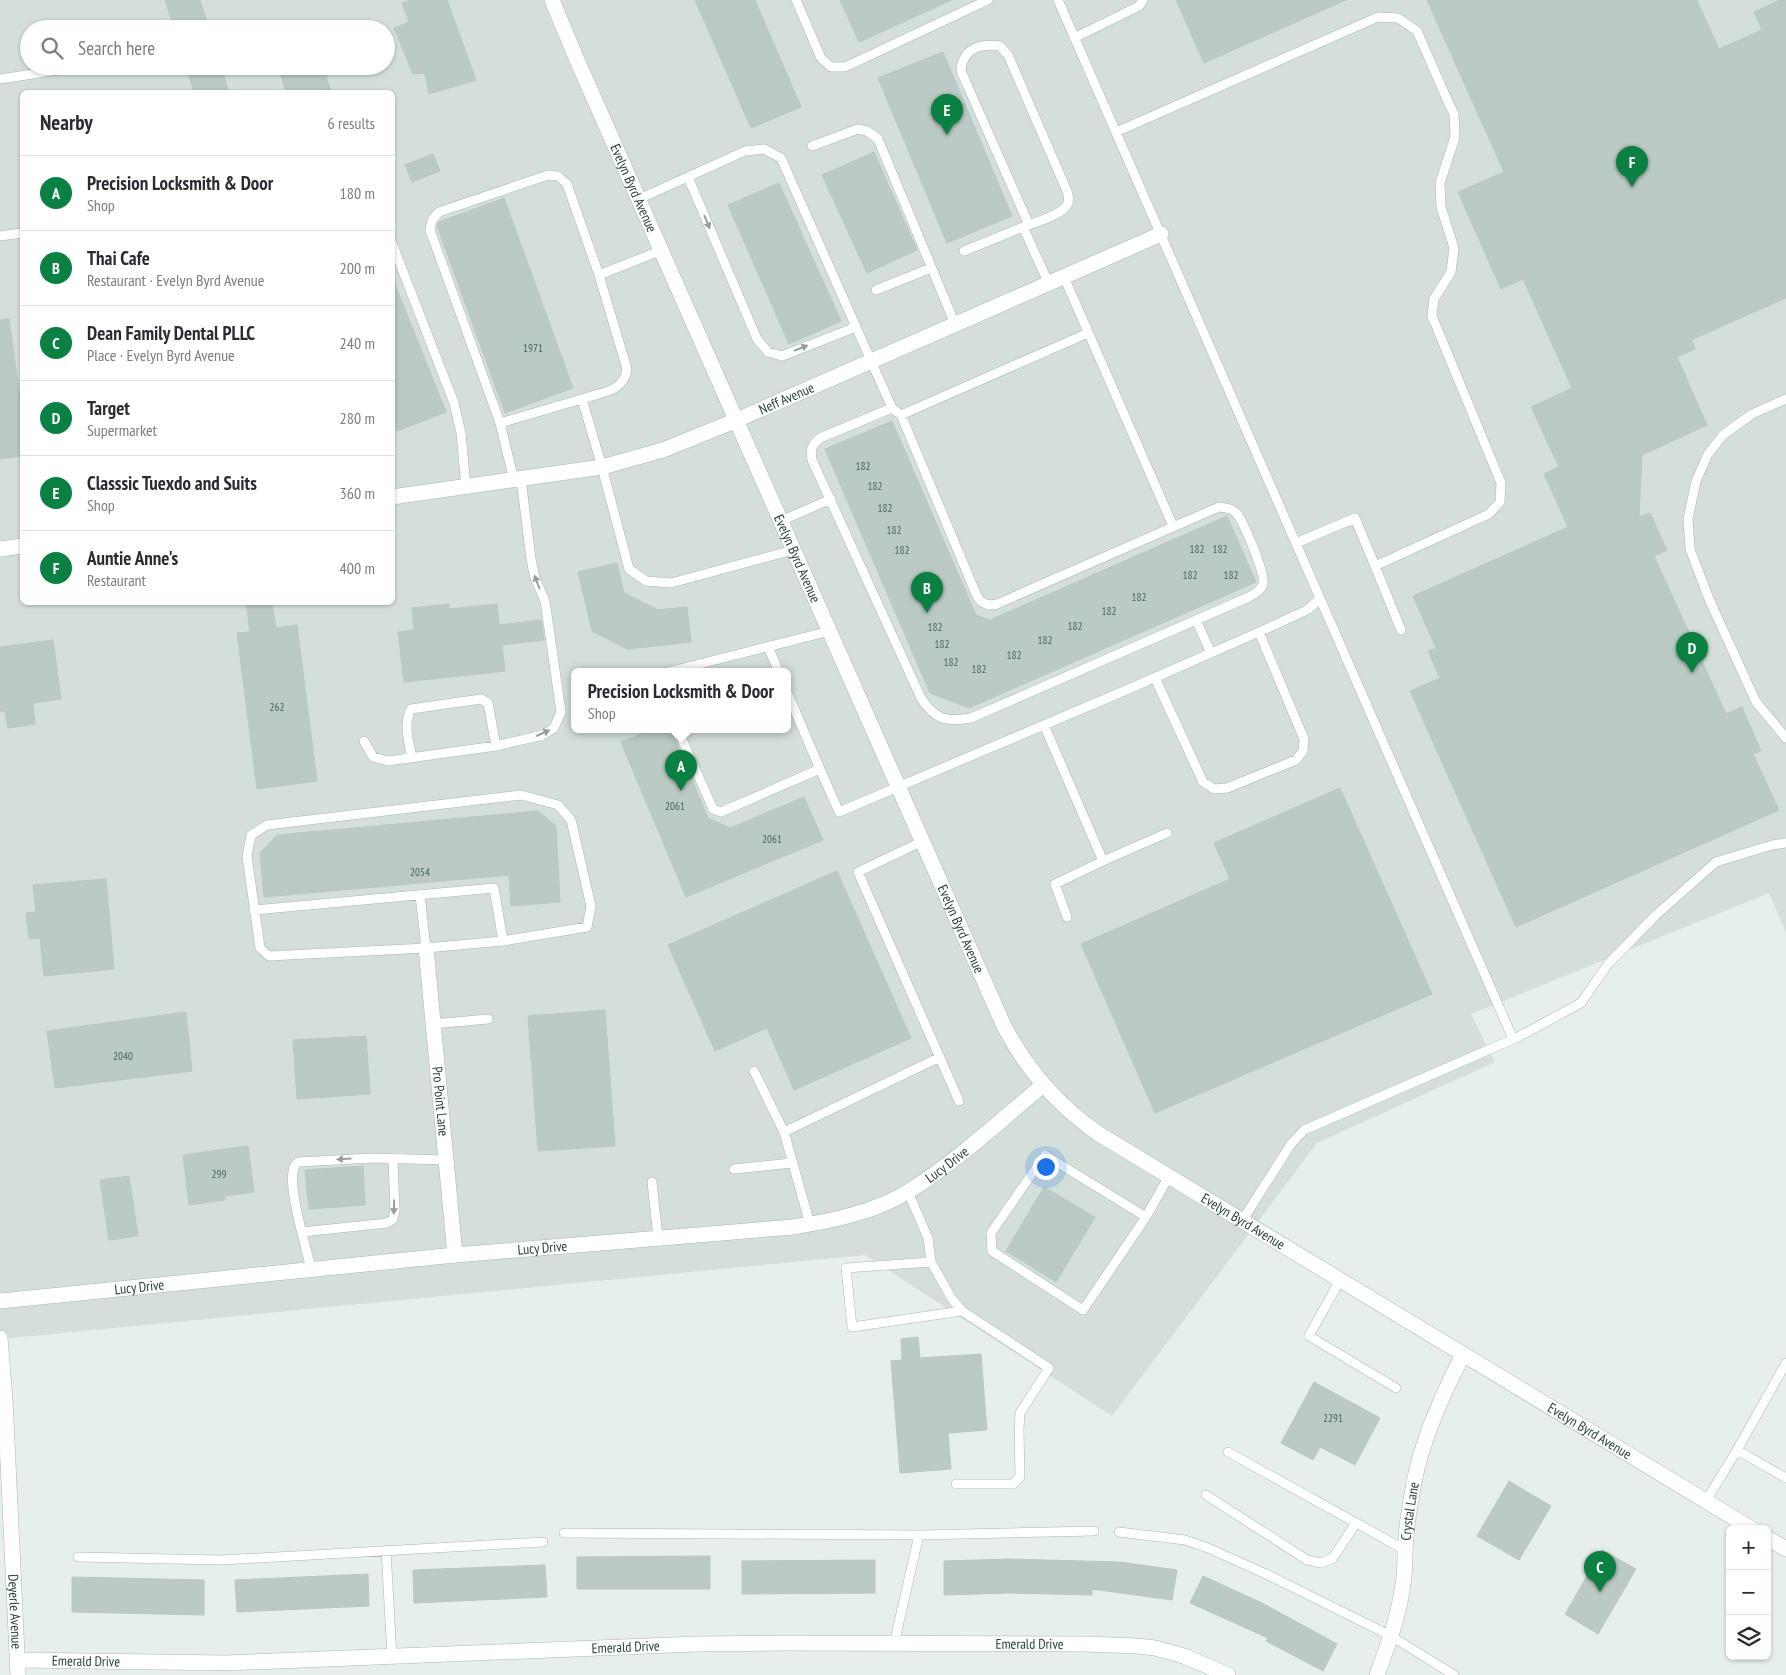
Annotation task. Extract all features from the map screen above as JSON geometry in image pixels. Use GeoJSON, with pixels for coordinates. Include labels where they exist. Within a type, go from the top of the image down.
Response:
{"type":"FeatureCollection","features":[{"type":"Feature","properties":{"kind":"street","name":"Evelyn Byrd Avenue"},"geometry":{"type":"LineString","coordinates":[[552,0],[1004,1026],[1024,1060],[1043,1085],[1088,1127],[1745,1525]]}},
{"type":"Feature","properties":{"kind":"street","name":"Neff Avenue"},"geometry":{"type":"LineString","coordinates":[[395,497],[602,467],[663,450],[737,420],[1161,234]]}},
{"type":"Feature","properties":{"kind":"street"},"geometry":{"type":"LineString","coordinates":[[0,549],[20,546]]}},
{"type":"Feature","properties":{"kind":"street","name":"Pro Point Lane"},"geometry":{"type":"LineString","coordinates":[[426,948],[455,1255]]}},
{"type":"Feature","properties":{"kind":"street","name":"Lucy Drive"},"geometry":{"type":"LineString","coordinates":[[0,1301],[455,1255],[810,1224],[862,1211],[908,1192],[959,1155],[1043,1085]]}},
{"type":"Feature","properties":{"kind":"street","name":"Deyerle Avenue"},"geometry":{"type":"LineString","coordinates":[[0,1338],[18,1667]]}},
{"type":"Feature","properties":{"kind":"street","name":"Crystal Lane"},"geometry":{"type":"LineString","coordinates":[[1377,1675],[1391,1636],[1404,1584],[1408,1520],[1414,1482],[1425,1441],[1443,1394],[1463,1355]]}},
{"type":"Feature","properties":{"kind":"street"},"geometry":{"type":"LineString","coordinates":[[1771,1541],[1786,1550]]}},
{"type":"Feature","properties":{"kind":"street","name":"Emerald Drive"},"geometry":{"type":"LineString","coordinates":[[18,1667],[226,1663],[697,1644],[894,1644],[1137,1646],[1155,1648],[1184,1656],[1228,1675]]}},
{"type":"Feature","properties":{"kind":"lane"},"geometry":{"type":"LineString","coordinates":[[796,0],[821,58],[831,67],[845,67],[988,0]]}},
{"type":"Feature","properties":{"kind":"lane"},"geometry":{"type":"LineString","coordinates":[[1058,0],[1513,1038]]}},
{"type":"Feature","properties":{"kind":"lane"},"geometry":{"type":"LineString","coordinates":[[1074,38],[1140,6],[1143,0]]}},
{"type":"Feature","properties":{"kind":"lane"},"geometry":{"type":"LineString","coordinates":[[1116,132],[1378,17],[1398,18],[1417,31],[1454,114],[1455,137],[1440,183],[1441,207],[1454,248],[1451,272],[1434,300],[1432,316],[1501,483],[1500,502],[1488,514],[1375,566]]}},
{"type":"Feature","properties":{"kind":"lane"},"geometry":{"type":"LineString","coordinates":[[964,251],[1026,226],[1063,211],[1068,204],[1068,191],[1008,55],[1000,46],[988,44],[967,52],[961,62],[960,71],[1026,226],[1049,284]]}},
{"type":"Feature","properties":{"kind":"lane"},"geometry":{"type":"LineString","coordinates":[[0,79],[26,75]]}},
{"type":"Feature","properties":{"kind":"lane"},"geometry":{"type":"LineString","coordinates":[[812,146],[858,129],[868,131],[878,139],[955,324]]}},
{"type":"Feature","properties":{"kind":"lane"},"geometry":{"type":"LineString","coordinates":[[639,199],[744,151],[764,149],[781,158],[892,408],[901,415],[977,596],[984,604],[997,604],[1219,507],[1228,508],[1236,513],[1242,522],[1264,575],[1263,585],[1258,592],[971,718],[954,720],[941,718],[929,711],[921,698],[812,460],[810,451],[813,444],[820,438],[892,408]]}},
{"type":"Feature","properties":{"kind":"lane"},"geometry":{"type":"LineString","coordinates":[[364,741],[373,757],[388,761],[496,746],[543,735],[554,728],[561,712],[545,601],[531,558],[518,480],[500,423],[430,230],[432,220],[439,212],[548,175],[558,176],[567,184],[600,275],[627,369],[626,378],[620,386],[500,423]]}},
{"type":"Feature","properties":{"kind":"lane"},"geometry":{"type":"LineString","coordinates":[[688,177],[757,339],[768,352],[782,356],[856,327]]}},
{"type":"Feature","properties":{"kind":"lane"},"geometry":{"type":"LineString","coordinates":[[0,236],[20,233]]}},
{"type":"Feature","properties":{"kind":"lane"},"geometry":{"type":"LineString","coordinates":[[395,250],[454,404],[461,433],[466,487]]}},
{"type":"Feature","properties":{"kind":"lane"},"geometry":{"type":"LineString","coordinates":[[600,275],[662,250]]}},
{"type":"Feature","properties":{"kind":"lane"},"geometry":{"type":"LineString","coordinates":[[876,290],[932,268]]}},
{"type":"Feature","properties":{"kind":"lane"},"geometry":{"type":"LineString","coordinates":[[1064,277],[1173,526]]}},
{"type":"Feature","properties":{"kind":"lane"},"geometry":{"type":"LineString","coordinates":[[901,415],[1088,333]]}},
{"type":"Feature","properties":{"kind":"lane"},"geometry":{"type":"LineString","coordinates":[[582,399],[629,569],[646,580],[671,583],[794,550]]}},
{"type":"Feature","properties":{"kind":"lane"},"geometry":{"type":"LineString","coordinates":[[1786,399],[1752,414],[1723,435],[1708,454],[1696,481],[1688,519],[1690,549],[1713,607],[1756,702],[1786,738]]}},
{"type":"Feature","properties":{"kind":"lane"},"geometry":{"type":"LineString","coordinates":[[781,520],[831,499]]}},
{"type":"Feature","properties":{"kind":"lane"},"geometry":{"type":"LineString","coordinates":[[1296,542],[1354,518],[1401,630]]}},
{"type":"Feature","properties":{"kind":"lane"},"geometry":{"type":"LineString","coordinates":[[791,701],[839,812],[1259,632],[1307,610],[1320,599]]}},
{"type":"Feature","properties":{"kind":"lane"},"geometry":{"type":"LineString","coordinates":[[1196,620],[1211,653]]}},
{"type":"Feature","properties":{"kind":"lane"},"geometry":{"type":"LineString","coordinates":[[684,668],[830,631]]}},
{"type":"Feature","properties":{"kind":"lane"},"geometry":{"type":"LineString","coordinates":[[1155,678],[1204,782],[1214,789],[1227,788],[1296,760],[1303,751],[1304,739],[1259,632]]}},
{"type":"Feature","properties":{"kind":"lane"},"geometry":{"type":"LineString","coordinates":[[768,647],[777,668]]}},
{"type":"Feature","properties":{"kind":"lane"},"geometry":{"type":"LineString","coordinates":[[412,758],[406,727],[407,717],[411,709],[480,700],[488,703],[496,746]]}},
{"type":"Feature","properties":{"kind":"lane"},"geometry":{"type":"LineString","coordinates":[[1044,725],[1103,861]]}},
{"type":"Feature","properties":{"kind":"lane"},"geometry":{"type":"LineString","coordinates":[[679,733],[713,809],[721,812],[820,769]]}},
{"type":"Feature","properties":{"kind":"lane"},"geometry":{"type":"LineString","coordinates":[[522,795],[558,805],[571,820],[592,906],[587,927],[503,941],[426,948],[269,956],[260,948],[254,910],[247,856],[251,835],[267,825],[522,795]]}},
{"type":"Feature","properties":{"kind":"lane"},"geometry":{"type":"LineString","coordinates":[[1067,917],[1055,884],[1167,832]]}},
{"type":"Feature","properties":{"kind":"lane"},"geometry":{"type":"LineString","coordinates":[[923,841],[858,872],[959,1101]]}},
{"type":"Feature","properties":{"kind":"lane"},"geometry":{"type":"LineString","coordinates":[[1242,1221],[1290,1144],[1304,1130],[1513,1038],[1581,1004],[1608,964],[1656,915],[1716,862],[1772,845],[1786,843]]}},
{"type":"Feature","properties":{"kind":"lane"},"geometry":{"type":"LineString","coordinates":[[254,910],[494,888],[503,941]]}},
{"type":"Feature","properties":{"kind":"lane"},"geometry":{"type":"LineString","coordinates":[[420,895],[426,948]]}},
{"type":"Feature","properties":{"kind":"lane"},"geometry":{"type":"LineString","coordinates":[[433,1024],[488,1019]]}},
{"type":"Feature","properties":{"kind":"lane"},"geometry":{"type":"LineString","coordinates":[[784,1132],[940,1057]]}},
{"type":"Feature","properties":{"kind":"lane"},"geometry":{"type":"LineString","coordinates":[[754,1071],[784,1132],[810,1224]]}},
{"type":"Feature","properties":{"kind":"lane"},"geometry":{"type":"LineString","coordinates":[[1146,1216],[1045,1155],[991,1234],[992,1251],[1083,1310],[1146,1216],[1169,1176]]}},
{"type":"Feature","properties":{"kind":"lane"},"geometry":{"type":"LineString","coordinates":[[311,1270],[294,1193],[292,1174],[294,1166],[298,1162],[373,1158],[446,1160]]}},
{"type":"Feature","properties":{"kind":"lane"},"geometry":{"type":"LineString","coordinates":[[302,1232],[387,1223],[393,1219],[395,1212],[393,1158]]}},
{"type":"Feature","properties":{"kind":"lane"},"geometry":{"type":"LineString","coordinates":[[734,1169],[792,1163]]}},
{"type":"Feature","properties":{"kind":"lane"},"geometry":{"type":"LineString","coordinates":[[652,1182],[658,1238]]}},
{"type":"Feature","properties":{"kind":"lane"},"geometry":{"type":"LineString","coordinates":[[908,1192],[928,1238],[931,1262],[952,1299],[962,1311],[1049,1368],[1020,1413],[1020,1478],[1013,1484],[956,1484]]}},
{"type":"Feature","properties":{"kind":"lane"},"geometry":{"type":"LineString","coordinates":[[931,1262],[846,1268],[852,1327],[962,1311]]}},
{"type":"Feature","properties":{"kind":"lane"},"geometry":{"type":"LineString","coordinates":[[1340,1280],[1309,1336],[1396,1388]]}},
{"type":"Feature","properties":{"kind":"lane"},"geometry":{"type":"LineString","coordinates":[[1706,1501],[1786,1363]]}},
{"type":"Feature","properties":{"kind":"lane"},"geometry":{"type":"LineString","coordinates":[[1737,1450],[1786,1478]]}},
{"type":"Feature","properties":{"kind":"lane"},"geometry":{"type":"LineString","coordinates":[[1228,1452],[1405,1550]]}},
{"type":"Feature","properties":{"kind":"lane"},"geometry":{"type":"LineString","coordinates":[[1206,1495],[1307,1560],[1321,1563],[1333,1558],[1356,1523]]}},
{"type":"Feature","properties":{"kind":"lane"},"geometry":{"type":"LineString","coordinates":[[564,1533],[919,1535],[1094,1531]]}},
{"type":"Feature","properties":{"kind":"lane"},"geometry":{"type":"LineString","coordinates":[[1119,1532],[1174,1538],[1197,1543],[1266,1574],[1391,1636],[1454,1675]]}},
{"type":"Feature","properties":{"kind":"lane"},"geometry":{"type":"LineString","coordinates":[[894,1644],[919,1535]]}},
{"type":"Feature","properties":{"kind":"lane"},"geometry":{"type":"LineString","coordinates":[[78,1557],[221,1560],[543,1542]]}},
{"type":"Feature","properties":{"kind":"lane"},"geometry":{"type":"LineString","coordinates":[[386,1550],[392,1657]]}},
{"type":"Feature","properties":{"kind":"shaded area"},"geometry":{"type":"Polygon","coordinates":[[[0,0],[1786,0],[1786,933],[1769,893],[1471,1014],[1495,1062],[1317,1143],[1112,1416],[865,1255],[0,1339],[0,0]]]}},
{"type":"Feature","properties":{"kind":"building"},"geometry":{"type":"Polygon","coordinates":[[[165,0],[200,0],[206,20],[171,20],[165,0]]]}},
{"type":"Feature","properties":{"kind":"building"},"geometry":{"type":"Polygon","coordinates":[[[412,0],[447,0],[476,80],[429,94],[425,73],[413,74],[395,30],[395,28],[409,22],[402,3],[412,0]]]}},
{"type":"Feature","properties":{"kind":"building"},"geometry":{"type":"Polygon","coordinates":[[[695,0],[755,0],[801,107],[751,128],[695,0]]]}},
{"type":"Feature","properties":{"kind":"building"},"geometry":{"type":"Polygon","coordinates":[[[840,0],[952,0],[859,42],[840,0]]]}},
{"type":"Feature","properties":{"kind":"building"},"geometry":{"type":"Polygon","coordinates":[[[1176,0],[1346,0],[1204,63],[1176,0]]]}},
{"type":"Feature","properties":{"kind":"building"},"geometry":{"type":"Polygon","coordinates":[[[1427,0],[1697,0],[1719,49],[1762,30],[1754,12],[1780,0],[1786,0],[1786,298],[1691,340],[1695,349],[1677,357],[1707,425],[1642,455],[1639,517],[1650,513],[1667,550],[1654,556],[1726,714],[1742,707],[1761,751],[1753,754],[1779,810],[1516,927],[1410,691],[1440,678],[1428,651],[1436,648],[1413,596],[1568,527],[1544,474],[1559,467],[1531,407],[1572,388],[1523,279],[1501,289],[1458,192],[1504,172],[1427,0]]]}},
{"type":"Feature","properties":{"kind":"building"},"geometry":{"type":"Polygon","coordinates":[[[943,52],[1012,216],[947,243],[878,78],[943,52]]]}},
{"type":"Feature","properties":{"kind":"building"},"geometry":{"type":"Polygon","coordinates":[[[189,75],[224,75],[228,90],[193,90],[189,75]]]}},
{"type":"Feature","properties":{"kind":"building"},"geometry":{"type":"Polygon","coordinates":[[[281,75],[326,75],[330,90],[285,90],[281,75]]]}},
{"type":"Feature","properties":{"kind":"building"},"geometry":{"type":"Polygon","coordinates":[[[874,152],[917,250],[867,273],[822,175],[874,152]]]}},
{"type":"Feature","properties":{"kind":"building"},"geometry":{"type":"Polygon","coordinates":[[[433,154],[440,171],[412,182],[405,165],[433,154]]]}},
{"type":"Feature","properties":{"kind":"building"},"geometry":{"type":"Polygon","coordinates":[[[779,183],[841,321],[789,344],[728,205],[779,183]]]}},
{"type":"Feature","properties":{"kind":"building"},"geometry":{"type":"Polygon","coordinates":[[[504,198],[573,388],[505,413],[437,226],[439,222],[504,198]]]}},
{"type":"Feature","properties":{"kind":"building"},"geometry":{"type":"Polygon","coordinates":[[[395,284],[446,412],[397,431],[395,425],[395,284]]]}},
{"type":"Feature","properties":{"kind":"building"},"geometry":{"type":"Polygon","coordinates":[[[9,319],[20,398],[20,456],[0,459],[0,320],[9,319]]]}},
{"type":"Feature","properties":{"kind":"building"},"geometry":{"type":"Polygon","coordinates":[[[892,421],[976,615],[990,620],[1227,516],[1256,582],[969,708],[930,693],[825,449],[892,421]]]}},
{"type":"Feature","properties":{"kind":"building"},"geometry":{"type":"Polygon","coordinates":[[[617,563],[624,593],[658,610],[687,607],[691,642],[627,649],[592,631],[578,572],[617,563]]]}},
{"type":"Feature","properties":{"kind":"building"},"geometry":{"type":"Polygon","coordinates":[[[449,604],[449,609],[497,604],[499,625],[541,620],[544,640],[502,645],[505,671],[404,682],[398,632],[414,630],[412,608],[449,604]]]}},
{"type":"Feature","properties":{"kind":"building"},"geometry":{"type":"Polygon","coordinates":[[[246,605],[272,605],[276,628],[297,625],[317,781],[257,789],[237,633],[250,632],[246,605]]]}},
{"type":"Feature","properties":{"kind":"building"},"geometry":{"type":"Polygon","coordinates":[[[53,640],[61,699],[33,703],[35,724],[8,728],[5,711],[0,711],[0,647],[53,640]]]}},
{"type":"Feature","properties":{"kind":"building"},"geometry":{"type":"Polygon","coordinates":[[[644,733],[672,733],[708,818],[730,828],[804,797],[823,840],[686,897],[621,742],[644,733]]]}},
{"type":"Feature","properties":{"kind":"building"},"geometry":{"type":"Polygon","coordinates":[[[1340,788],[1432,994],[1155,1113],[1081,944],[1230,879],[1214,843],[1340,788]]]}},
{"type":"Feature","properties":{"kind":"building"},"geometry":{"type":"Polygon","coordinates":[[[538,811],[556,826],[560,902],[511,906],[509,875],[264,897],[260,853],[277,835],[538,811]]]}},
{"type":"Feature","properties":{"kind":"building"},"geometry":{"type":"Polygon","coordinates":[[[837,871],[911,1038],[794,1090],[767,1028],[715,1051],[668,945],[837,871]]]}},
{"type":"Feature","properties":{"kind":"building"},"geometry":{"type":"Polygon","coordinates":[[[106,879],[114,969],[44,976],[40,938],[29,939],[26,913],[36,912],[33,885],[106,879]]]}},
{"type":"Feature","properties":{"kind":"building"},"geometry":{"type":"Polygon","coordinates":[[[605,1010],[615,1146],[538,1151],[528,1016],[605,1010]]]}},
{"type":"Feature","properties":{"kind":"building"},"geometry":{"type":"Polygon","coordinates":[[[186,1012],[192,1071],[55,1088],[47,1031],[186,1012]]]}},
{"type":"Feature","properties":{"kind":"building"},"geometry":{"type":"Polygon","coordinates":[[[366,1036],[370,1094],[297,1099],[293,1040],[366,1036]]]}},
{"type":"Feature","properties":{"kind":"building"},"geometry":{"type":"Polygon","coordinates":[[[248,1146],[254,1192],[225,1196],[225,1200],[189,1205],[183,1155],[248,1146]]]}},
{"type":"Feature","properties":{"kind":"building"},"geometry":{"type":"Polygon","coordinates":[[[363,1166],[365,1205],[309,1209],[305,1170],[363,1166]]]}},
{"type":"Feature","properties":{"kind":"building"},"geometry":{"type":"Polygon","coordinates":[[[129,1176],[138,1236],[109,1240],[100,1180],[129,1176]]]}},
{"type":"Feature","properties":{"kind":"building"},"geometry":{"type":"Polygon","coordinates":[[[1044,1187],[1095,1217],[1056,1282],[1006,1251],[1044,1187]]]}},
{"type":"Feature","properties":{"kind":"building"},"geometry":{"type":"Polygon","coordinates":[[[918,1337],[920,1358],[981,1354],[987,1430],[948,1433],[951,1469],[900,1473],[891,1361],[902,1360],[901,1339],[918,1337]]]}},
{"type":"Feature","properties":{"kind":"building"},"geometry":{"type":"Polygon","coordinates":[[[1314,1382],[1380,1418],[1355,1465],[1320,1447],[1313,1460],[1281,1443],[1314,1382]]]}},
{"type":"Feature","properties":{"kind":"building"},"geometry":{"type":"Polygon","coordinates":[[[1509,1481],[1551,1506],[1519,1560],[1477,1536],[1509,1481]]]}},
{"type":"Feature","properties":{"kind":"building"},"geometry":{"type":"Polygon","coordinates":[[[1602,1550],[1636,1569],[1598,1634],[1565,1614],[1602,1550]]]}},
{"type":"Feature","properties":{"kind":"building"},"geometry":{"type":"Polygon","coordinates":[[[710,1556],[710,1589],[577,1589],[577,1557],[710,1556]]]}},
{"type":"Feature","properties":{"kind":"building"},"geometry":{"type":"Polygon","coordinates":[[[1009,1559],[1119,1562],[1177,1570],[1172,1600],[1092,1589],[1092,1595],[1010,1593],[944,1595],[944,1561],[1009,1559]]]}},
{"type":"Feature","properties":{"kind":"building"},"geometry":{"type":"Polygon","coordinates":[[[875,1560],[875,1593],[742,1594],[742,1561],[875,1560]]]}},
{"type":"Feature","properties":{"kind":"building"},"geometry":{"type":"Polygon","coordinates":[[[545,1565],[547,1597],[414,1603],[413,1570],[545,1565]]]}},
{"type":"Feature","properties":{"kind":"building"},"geometry":{"type":"Polygon","coordinates":[[[368,1574],[369,1606],[237,1612],[235,1580],[368,1574]]]}},
{"type":"Feature","properties":{"kind":"building"},"geometry":{"type":"Polygon","coordinates":[[[1203,1576],[1262,1603],[1337,1644],[1323,1671],[1266,1641],[1268,1638],[1190,1603],[1203,1576]]]}},
{"type":"Feature","properties":{"kind":"building"},"geometry":{"type":"Polygon","coordinates":[[[72,1577],[204,1580],[204,1615],[72,1612],[72,1577]]]}},
{"type":"Feature","properties":{"kind":"place","name":"Classsic Tuexdo and Suits"},"geometry":{"type":"Point","coordinates":[947,135]}},
{"type":"Feature","properties":{"kind":"place","name":"Auntie Anne's"},"geometry":{"type":"Point","coordinates":[1632,187]}},
{"type":"Feature","properties":{"kind":"place","name":"Thai Cafe"},"geometry":{"type":"Point","coordinates":[927,613]}},
{"type":"Feature","properties":{"kind":"place","name":"Target"},"geometry":{"type":"Point","coordinates":[1692,673]}},
{"type":"Feature","properties":{"kind":"place","name":"Precision Locksmith & Door"},"geometry":{"type":"Point","coordinates":[681,791]}},
{"type":"Feature","properties":{"kind":"place","name":"Dean Family Dental PLLC"},"geometry":{"type":"Point","coordinates":[1600,1592]}}]}
